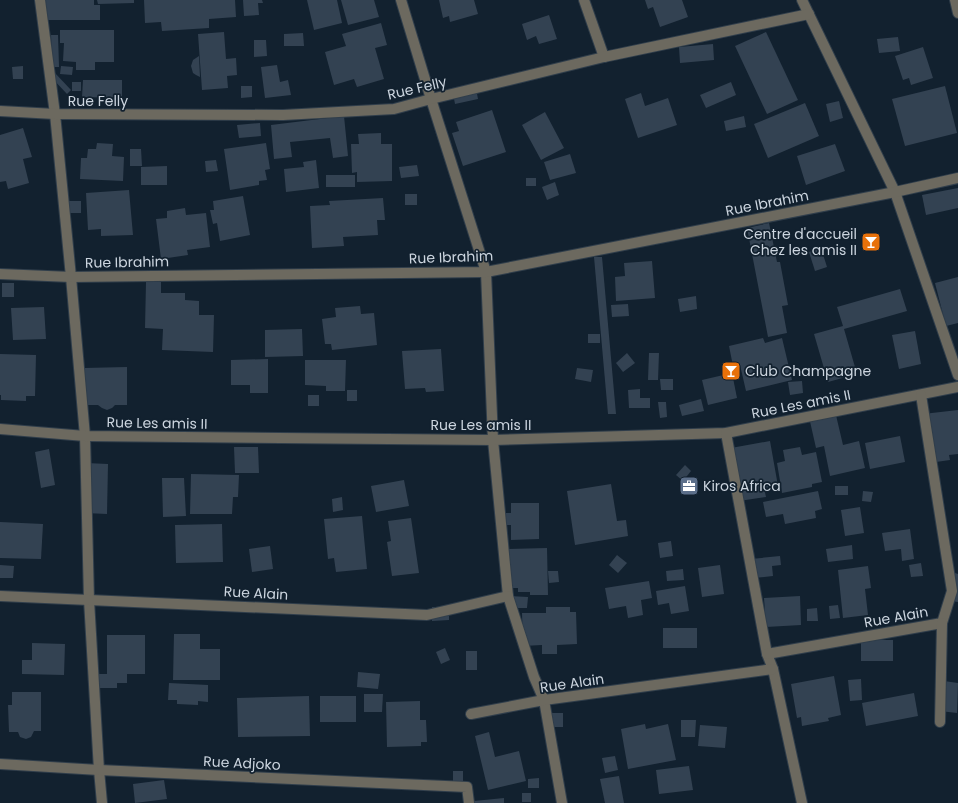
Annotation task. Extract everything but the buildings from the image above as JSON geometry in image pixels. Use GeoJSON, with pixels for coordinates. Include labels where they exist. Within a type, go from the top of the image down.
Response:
{"type":"FeatureCollection","features":[{"type":"Feature","properties":{"kind":"street"},"geometry":{"type":"LineString","coordinates":[[40,0],[55,114],[85,436],[89,600],[102,803]]}},
{"type":"Feature","properties":{"kind":"street"},"geometry":{"type":"LineString","coordinates":[[401,0],[486,272],[493,440],[508,596],[534,677],[544,700],[562,803]]}},
{"type":"Feature","properties":{"kind":"street"},"geometry":{"type":"LineString","coordinates":[[584,0],[604,57]]}},
{"type":"Feature","properties":{"kind":"street"},"geometry":{"type":"LineString","coordinates":[[802,0],[895,192],[958,375]]}},
{"type":"Feature","properties":{"kind":"street"},"geometry":{"type":"LineString","coordinates":[[955,0],[958,13]]}},
{"type":"Feature","properties":{"kind":"street","name":"Rue Felly"},"geometry":{"type":"LineString","coordinates":[[0,111],[55,114],[283,115],[394,109],[604,57],[809,14]]}},
{"type":"Feature","properties":{"kind":"street","name":"Rue Ibrahim"},"geometry":{"type":"LineString","coordinates":[[0,274],[71,277],[486,272],[895,192],[958,178]]}},
{"type":"Feature","properties":{"kind":"street","name":"Rue Les amis II"},"geometry":{"type":"LineString","coordinates":[[0,429],[85,436],[493,440],[726,433],[958,387]]}},
{"type":"Feature","properties":{"kind":"street","name":"Rue Alain"},"geometry":{"type":"LineString","coordinates":[[767,654],[942,624],[952,591],[921,395]]}},
{"type":"Feature","properties":{"kind":"street"},"geometry":{"type":"LineString","coordinates":[[726,433],[767,654],[773,669],[802,803]]}},
{"type":"Feature","properties":{"kind":"street","name":"Rue Alain"},"geometry":{"type":"LineString","coordinates":[[0,596],[427,615],[508,596]]}},
{"type":"Feature","properties":{"kind":"street"},"geometry":{"type":"LineString","coordinates":[[940,722],[942,624]]}},
{"type":"Feature","properties":{"kind":"street","name":"Rue Alain"},"geometry":{"type":"LineString","coordinates":[[471,714],[544,700],[773,669]]}},
{"type":"Feature","properties":{"kind":"street","name":"Rue Adjoko"},"geometry":{"type":"LineString","coordinates":[[0,764],[467,787],[469,803]]}},
{"type":"Feature","properties":{"kind":"place","name":"Centre d'accueil Chez les amis II"},"geometry":{"type":"Point","coordinates":[871,242]}},
{"type":"Feature","properties":{"kind":"place","name":"Club Champagne"},"geometry":{"type":"Point","coordinates":[731,371]}},
{"type":"Feature","properties":{"kind":"place","name":"Kiros Africa"},"geometry":{"type":"Point","coordinates":[689,486]}}]}
